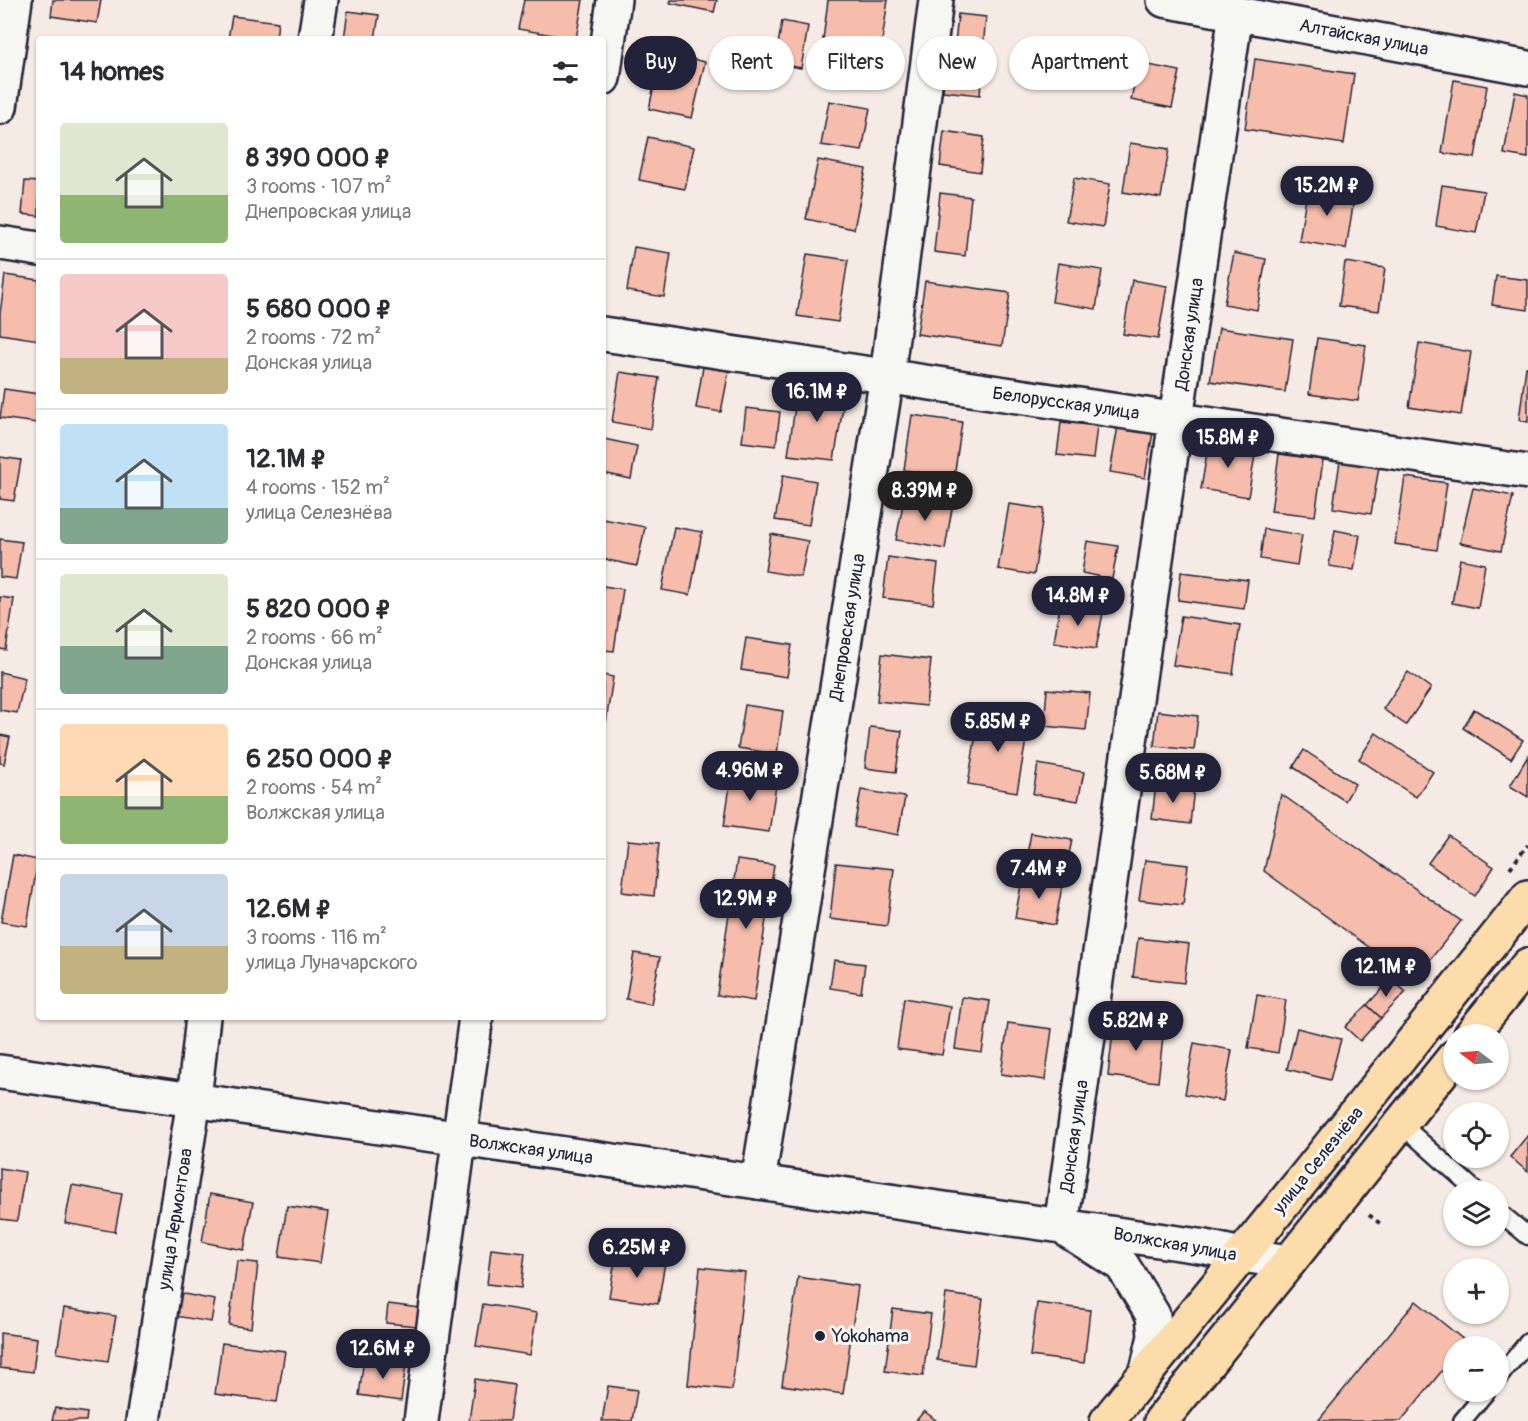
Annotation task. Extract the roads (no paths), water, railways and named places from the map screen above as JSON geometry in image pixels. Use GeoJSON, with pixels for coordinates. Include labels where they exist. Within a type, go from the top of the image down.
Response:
{"type":"FeatureCollection","features":[{"type":"Feature","properties":{"kind":"main road","name":"улица Селезнёва"},"geometry":{"type":"LineString","coordinates":[[1107,1421],[1528,897]]}},
{"type":"Feature","properties":{"kind":"main road"},"geometry":{"type":"LineString","coordinates":[[1480,1024],[1528,965]]}},
{"type":"Feature","properties":{"kind":"main road"},"geometry":{"type":"LineString","coordinates":[[1161,1421],[1443,1070]]}},
{"type":"Feature","properties":{"kind":"street"},"geometry":{"type":"LineString","coordinates":[[0,107],[15,0]]}},
{"type":"Feature","properties":{"kind":"street"},"geometry":{"type":"LineString","coordinates":[[315,36],[321,0]]}},
{"type":"Feature","properties":{"kind":"street"},"geometry":{"type":"LineString","coordinates":[[606,57],[614,0]]}},
{"type":"Feature","properties":{"kind":"street","name":"Днепровская улица"},"geometry":{"type":"LineString","coordinates":[[758,1182],[887,376],[936,0]]}},
{"type":"Feature","properties":{"kind":"street","name":"Алтайская улица"},"geometry":{"type":"LineString","coordinates":[[1164,0],[1528,68]]}},
{"type":"Feature","properties":{"kind":"street","name":"Донская улица"},"geometry":{"type":"LineString","coordinates":[[1061,1226],[1236,13]]}},
{"type":"Feature","properties":{"kind":"street"},"geometry":{"type":"LineString","coordinates":[[0,243],[36,249]]}},
{"type":"Feature","properties":{"kind":"street","name":"Белорусская улица"},"geometry":{"type":"LineString","coordinates":[[606,334],[1528,472]]}},
{"type":"Feature","properties":{"kind":"street","name":"улица Лермонтова"},"geometry":{"type":"LineString","coordinates":[[143,1421],[194,1100],[203,1020]]}},
{"type":"Feature","properties":{"kind":"street"},"geometry":{"type":"LineString","coordinates":[[421,1421],[476,1020]]}},
{"type":"Feature","properties":{"kind":"street","name":"Волжская улица"},"geometry":{"type":"LineString","coordinates":[[0,1072],[1206,1246],[1242,1255],[1289,1262]]}},
{"type":"Feature","properties":{"kind":"street","name":"Волжская улица"},"geometry":{"type":"LineString","coordinates":[[1061,1226],[1122,1265],[1153,1315],[1155,1336],[1147,1371]]}},
{"type":"Feature","properties":{"kind":"lane"},"geometry":{"type":"LineString","coordinates":[[1400,1123],[1464,1180]]}},
{"type":"Feature","properties":{"kind":"lane"},"geometry":{"type":"LineString","coordinates":[[1509,1220],[1528,1236]]}},
{"type":"Feature","properties":{"kind":"lane"},"geometry":{"type":"LineString","coordinates":[[1509,1365],[1528,1342]]}},
{"type":"Feature","properties":{"kind":"lane"},"geometry":{"type":"LineString","coordinates":[[1462,1421],[1478,1402]]}},
{"type":"Feature","properties":{"kind":"place","name":"Yokohama"},"geometry":{"type":"Point","coordinates":[820,1336]}}]}
